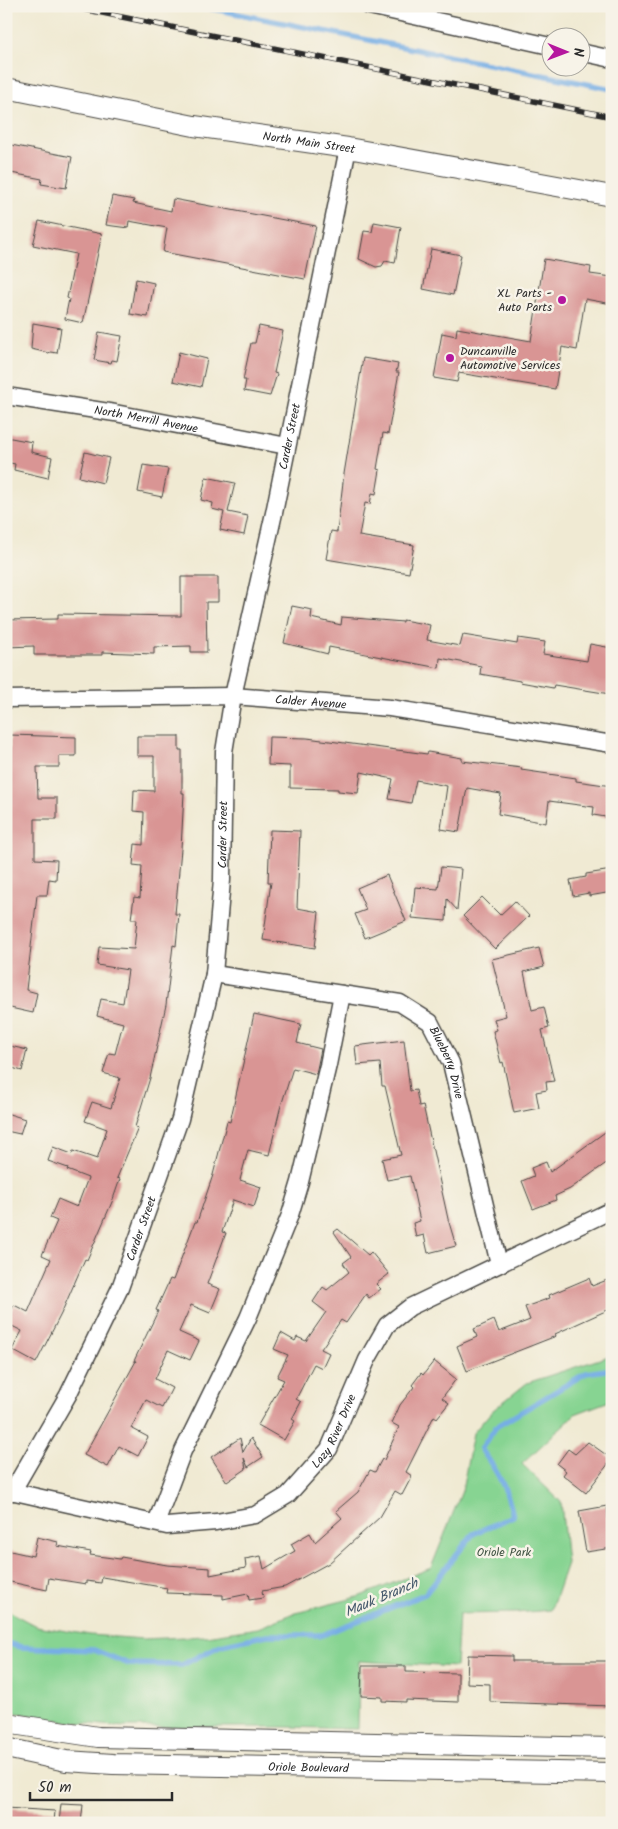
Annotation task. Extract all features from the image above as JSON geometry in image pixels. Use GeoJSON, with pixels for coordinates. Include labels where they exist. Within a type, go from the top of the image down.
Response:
{"type":"FeatureCollection","features":[{"type":"Feature","properties":{"kind":"street"},"geometry":{"type":"LineString","coordinates":[[369,6],[540,44]]}},
{"type":"Feature","properties":{"kind":"street"},"geometry":{"type":"LineString","coordinates":[[590,54],[612,59]]}},
{"type":"Feature","properties":{"kind":"street","name":"North Main Street"},"geometry":{"type":"LineString","coordinates":[[6,88],[194,126],[348,148],[612,196]]}},
{"type":"Feature","properties":{"kind":"street","name":"Carder Street"},"geometry":{"type":"LineString","coordinates":[[9,1491],[68,1395],[120,1288],[180,1119],[214,974],[222,880],[224,752],[233,696],[287,446],[348,148]]}},
{"type":"Feature","properties":{"kind":"street","name":"North Merrill Avenue"},"geometry":{"type":"LineString","coordinates":[[6,396],[116,413],[287,446]]}},
{"type":"Feature","properties":{"kind":"street","name":"Calder Avenue"},"geometry":{"type":"LineString","coordinates":[[6,699],[233,696],[390,708],[612,744]]}},
{"type":"Feature","properties":{"kind":"street","name":"Blueberry Drive"},"geometry":{"type":"LineString","coordinates":[[214,974],[400,1003],[430,1022],[451,1063],[499,1264]]}},
{"type":"Feature","properties":{"kind":"street"},"geometry":{"type":"LineString","coordinates":[[156,1523],[183,1451],[248,1318],[290,1215],[300,1182],[328,1065],[342,994]]}},
{"type":"Feature","properties":{"kind":"street","name":"Lazy River Drive"},"geometry":{"type":"LineString","coordinates":[[9,1491],[167,1526],[216,1522],[255,1515],[288,1495],[329,1449],[367,1360],[387,1325],[410,1306],[603,1216],[612,1210]]}},
{"type":"Feature","properties":{"kind":"street","name":"Oriole Boulevard"},"geometry":{"type":"LineString","coordinates":[[6,1723],[98,1737],[612,1748]]}},
{"type":"Feature","properties":{"kind":"street","name":"Oriole Boulevard"},"geometry":{"type":"LineString","coordinates":[[6,1748],[66,1761],[113,1764],[612,1773]]}},
{"type":"Feature","properties":{"kind":"green space","name":"Oriole Park"},"geometry":{"type":"Polygon","coordinates":[[[612,1355],[612,1400],[575,1414],[522,1464],[561,1502],[567,1563],[551,1610],[459,1614],[456,1667],[359,1661],[358,1729],[125,1727],[70,1722],[6,1711],[6,1610],[36,1626],[90,1635],[143,1639],[206,1636],[258,1628],[292,1614],[358,1597],[431,1568],[462,1491],[473,1433],[492,1411],[527,1383],[612,1355]]]}},
{"type":"Feature","properties":{"kind":"building"},"geometry":{"type":"Polygon","coordinates":[[[6,144],[72,157],[66,188],[41,184],[42,179],[6,172],[6,144]]]}},
{"type":"Feature","properties":{"kind":"building"},"geometry":{"type":"Polygon","coordinates":[[[112,196],[134,200],[133,203],[171,211],[173,199],[316,226],[305,279],[163,252],[167,228],[129,221],[128,228],[106,225],[112,196]]]}},
{"type":"Feature","properties":{"kind":"building"},"geometry":{"type":"Polygon","coordinates":[[[39,221],[102,234],[83,323],[65,319],[69,299],[67,298],[76,254],[33,245],[39,221]]]}},
{"type":"Feature","properties":{"kind":"building"},"geometry":{"type":"Polygon","coordinates":[[[374,222],[401,227],[395,263],[385,261],[382,266],[376,267],[359,259],[364,231],[372,232],[374,222]]]}},
{"type":"Feature","properties":{"kind":"building"},"geometry":{"type":"Polygon","coordinates":[[[431,249],[461,255],[453,295],[423,289],[431,249]]]}},
{"type":"Feature","properties":{"kind":"building","name":"XL Parts - Auto Parts"},"geometry":{"type":"Polygon","coordinates":[[[544,259],[591,267],[590,274],[612,277],[612,304],[585,299],[577,350],[562,347],[555,389],[459,373],[457,382],[434,378],[442,333],[456,336],[457,328],[531,341],[544,259]]]}},
{"type":"Feature","properties":{"kind":"building"},"geometry":{"type":"Polygon","coordinates":[[[136,279],[154,283],[148,317],[130,314],[136,279]]]}},
{"type":"Feature","properties":{"kind":"building"},"geometry":{"type":"Polygon","coordinates":[[[33,323],[61,328],[57,353],[31,349],[33,323]]]}},
{"type":"Feature","properties":{"kind":"building"},"geometry":{"type":"Polygon","coordinates":[[[259,326],[283,331],[274,373],[277,374],[270,396],[244,391],[246,380],[243,380],[251,343],[255,343],[259,326]]]}},
{"type":"Feature","properties":{"kind":"building"},"geometry":{"type":"Polygon","coordinates":[[[99,332],[122,336],[117,361],[112,360],[111,363],[94,360],[99,332]]]}},
{"type":"Feature","properties":{"kind":"building"},"geometry":{"type":"Polygon","coordinates":[[[179,352],[207,359],[201,387],[173,381],[179,352]]]}},
{"type":"Feature","properties":{"kind":"building"},"geometry":{"type":"Polygon","coordinates":[[[363,358],[398,364],[396,372],[399,372],[388,434],[383,433],[377,469],[380,470],[376,494],[372,493],[370,504],[365,503],[359,536],[414,545],[409,573],[326,559],[331,531],[337,532],[344,474],[363,358]]]}},
{"type":"Feature","properties":{"kind":"building"},"geometry":{"type":"Polygon","coordinates":[[[6,437],[32,442],[31,452],[52,457],[48,478],[14,470],[15,464],[6,462],[6,437]]]}},
{"type":"Feature","properties":{"kind":"building"},"geometry":{"type":"Polygon","coordinates":[[[85,452],[109,458],[103,483],[79,477],[85,452]]]}},
{"type":"Feature","properties":{"kind":"building"},"geometry":{"type":"Polygon","coordinates":[[[143,465],[168,469],[162,497],[138,492],[143,465]]]}},
{"type":"Feature","properties":{"kind":"building"},"geometry":{"type":"Polygon","coordinates":[[[206,477],[235,483],[228,512],[248,516],[244,535],[220,530],[224,512],[212,509],[213,503],[201,500],[206,477]]]}},
{"type":"Feature","properties":{"kind":"building"},"geometry":{"type":"Polygon","coordinates":[[[181,577],[218,577],[218,602],[206,602],[207,652],[191,652],[191,646],[154,647],[154,654],[102,652],[102,655],[34,655],[34,646],[6,647],[6,620],[58,619],[58,614],[181,616],[181,577]]]}},
{"type":"Feature","properties":{"kind":"building"},"geometry":{"type":"Polygon","coordinates":[[[292,606],[312,610],[311,618],[341,625],[342,617],[403,622],[403,620],[430,625],[427,640],[460,646],[463,635],[517,644],[518,638],[545,642],[543,654],[587,661],[590,644],[612,648],[610,694],[554,685],[553,688],[480,674],[481,666],[440,658],[439,668],[329,647],[328,654],[284,643],[292,606]]]}},
{"type":"Feature","properties":{"kind":"building"},"geometry":{"type":"Polygon","coordinates":[[[10,735],[76,737],[76,756],[59,756],[59,767],[37,767],[38,798],[57,798],[57,819],[35,819],[35,859],[57,860],[56,880],[49,879],[47,895],[37,895],[26,990],[37,993],[33,1013],[6,1007],[6,874],[9,874],[11,843],[8,843],[8,833],[6,833],[6,808],[9,808],[10,792],[9,770],[6,770],[6,748],[10,748],[10,735]]]}},
{"type":"Feature","properties":{"kind":"building"},"geometry":{"type":"Polygon","coordinates":[[[137,736],[179,736],[179,750],[182,750],[182,793],[184,793],[175,914],[179,914],[176,946],[173,945],[166,1005],[150,1078],[135,1127],[138,1128],[117,1178],[120,1179],[112,1202],[87,1260],[85,1259],[61,1314],[36,1363],[12,1350],[22,1331],[6,1323],[6,1319],[14,1305],[28,1312],[51,1259],[42,1255],[57,1221],[50,1218],[58,1199],[77,1207],[88,1178],[48,1161],[53,1147],[72,1154],[73,1151],[97,1159],[107,1129],[85,1121],[92,1102],[111,1108],[120,1078],[103,1073],[109,1053],[115,1054],[123,1023],[97,1016],[101,999],[123,1003],[128,970],[97,965],[99,947],[134,949],[137,919],[131,919],[134,897],[140,898],[142,866],[133,865],[135,844],[143,845],[144,812],[133,811],[134,790],[154,791],[154,756],[137,756],[137,736]]]}},
{"type":"Feature","properties":{"kind":"building"},"geometry":{"type":"Polygon","coordinates":[[[269,737],[307,738],[427,754],[428,752],[462,758],[462,761],[522,768],[521,770],[576,778],[576,781],[612,786],[612,818],[593,815],[594,807],[549,801],[546,823],[498,814],[501,794],[467,788],[459,832],[441,829],[447,786],[416,780],[411,803],[389,799],[393,779],[361,772],[358,793],[338,791],[338,789],[290,788],[290,766],[268,765],[269,737]]]}},
{"type":"Feature","properties":{"kind":"building"},"geometry":{"type":"Polygon","coordinates":[[[270,830],[300,831],[297,908],[319,912],[315,948],[263,940],[271,882],[268,882],[270,830]]]}},
{"type":"Feature","properties":{"kind":"building"},"geometry":{"type":"Polygon","coordinates":[[[441,867],[461,869],[457,910],[447,899],[446,921],[412,918],[415,887],[438,889],[441,867]]]}},
{"type":"Feature","properties":{"kind":"building"},"geometry":{"type":"Polygon","coordinates":[[[612,870],[612,892],[589,896],[589,893],[573,896],[570,880],[586,877],[586,874],[612,870]]]}},
{"type":"Feature","properties":{"kind":"building"},"geometry":{"type":"Polygon","coordinates":[[[387,875],[406,921],[365,938],[355,914],[366,910],[357,888],[387,875]]]}},
{"type":"Feature","properties":{"kind":"building"},"geometry":{"type":"Polygon","coordinates":[[[482,897],[500,915],[515,901],[529,916],[495,949],[463,916],[482,897]]]}},
{"type":"Feature","properties":{"kind":"building"},"geometry":{"type":"Polygon","coordinates":[[[539,948],[544,967],[524,972],[532,1010],[544,1007],[549,1028],[542,1030],[554,1081],[546,1082],[547,1090],[536,1092],[539,1108],[514,1113],[503,1062],[501,1063],[493,1031],[497,1030],[494,1019],[506,1016],[492,959],[539,948]]]}},
{"type":"Feature","properties":{"kind":"building"},"geometry":{"type":"Polygon","coordinates":[[[254,1014],[301,1024],[297,1043],[321,1049],[316,1074],[293,1068],[280,1109],[269,1155],[248,1150],[240,1180],[261,1187],[254,1207],[233,1200],[222,1232],[226,1233],[207,1284],[220,1289],[210,1313],[191,1305],[179,1332],[199,1341],[190,1360],[168,1350],[155,1379],[172,1388],[162,1408],[146,1400],[131,1428],[148,1437],[138,1456],[119,1446],[108,1467],[84,1455],[136,1361],[134,1361],[158,1311],[156,1310],[170,1279],[173,1280],[195,1222],[197,1222],[213,1175],[227,1121],[230,1122],[254,1014]]]}},
{"type":"Feature","properties":{"kind":"building"},"geometry":{"type":"Polygon","coordinates":[[[404,1040],[410,1091],[416,1090],[419,1106],[423,1105],[448,1219],[456,1246],[428,1253],[424,1235],[416,1237],[413,1223],[420,1221],[410,1176],[387,1180],[382,1159],[401,1155],[385,1086],[382,1086],[380,1063],[357,1065],[355,1046],[404,1040]]]}},
{"type":"Feature","properties":{"kind":"building"},"geometry":{"type":"Polygon","coordinates":[[[6,1045],[27,1050],[22,1071],[6,1066],[6,1045]]]}},
{"type":"Feature","properties":{"kind":"building"},"geometry":{"type":"Polygon","coordinates":[[[6,1113],[25,1119],[20,1134],[6,1131],[6,1113]]]}},
{"type":"Feature","properties":{"kind":"building"},"geometry":{"type":"Polygon","coordinates":[[[612,1127],[612,1159],[570,1189],[555,1196],[556,1200],[533,1209],[522,1181],[534,1176],[531,1168],[546,1162],[550,1172],[612,1127]]]}},
{"type":"Feature","properties":{"kind":"building"},"geometry":{"type":"Polygon","coordinates":[[[338,1229],[368,1255],[371,1252],[389,1274],[376,1284],[381,1289],[369,1298],[366,1294],[346,1323],[341,1320],[321,1349],[329,1353],[322,1368],[314,1364],[296,1399],[301,1402],[292,1419],[295,1421],[284,1440],[258,1425],[284,1380],[277,1377],[288,1355],[274,1349],[281,1333],[295,1341],[297,1337],[306,1341],[326,1312],[313,1302],[323,1287],[327,1290],[349,1272],[343,1263],[351,1257],[334,1232],[338,1229]]]}},
{"type":"Feature","properties":{"kind":"building"},"geometry":{"type":"Polygon","coordinates":[[[589,1278],[592,1286],[612,1278],[612,1308],[555,1334],[556,1336],[467,1371],[457,1346],[477,1337],[474,1329],[494,1320],[499,1332],[530,1320],[525,1307],[550,1298],[549,1295],[589,1278]]]}},
{"type":"Feature","properties":{"kind":"building"},"geometry":{"type":"Polygon","coordinates":[[[434,1361],[456,1379],[442,1398],[449,1403],[437,1418],[434,1416],[406,1472],[412,1476],[402,1495],[395,1491],[380,1517],[329,1563],[285,1587],[262,1591],[263,1598],[249,1600],[248,1594],[223,1599],[223,1595],[166,1593],[167,1588],[102,1577],[101,1583],[86,1581],[86,1584],[49,1578],[47,1590],[6,1581],[6,1550],[33,1556],[37,1537],[58,1542],[57,1546],[91,1552],[90,1555],[120,1559],[121,1557],[167,1565],[210,1568],[210,1575],[246,1568],[245,1559],[261,1556],[264,1569],[295,1551],[291,1544],[310,1533],[315,1542],[342,1518],[336,1511],[358,1492],[370,1470],[375,1472],[382,1459],[384,1460],[399,1427],[392,1423],[400,1405],[414,1387],[412,1385],[421,1373],[423,1375],[434,1361]]]}},
{"type":"Feature","properties":{"kind":"building"},"geometry":{"type":"Polygon","coordinates":[[[240,1438],[243,1452],[251,1438],[263,1457],[248,1467],[244,1458],[246,1469],[227,1482],[211,1457],[240,1438]]]}},
{"type":"Feature","properties":{"kind":"building"},"geometry":{"type":"Polygon","coordinates":[[[588,1442],[612,1459],[586,1493],[563,1475],[566,1471],[557,1464],[568,1449],[575,1454],[588,1442]]]}},
{"type":"Feature","properties":{"kind":"building"},"geometry":{"type":"Polygon","coordinates":[[[607,1506],[609,1525],[612,1525],[612,1548],[586,1552],[579,1511],[607,1506]]]}},
{"type":"Feature","properties":{"kind":"building"},"geometry":{"type":"Polygon","coordinates":[[[468,1655],[512,1656],[512,1661],[612,1661],[612,1706],[490,1702],[490,1684],[467,1683],[468,1655]]]}},
{"type":"Feature","properties":{"kind":"building"},"geometry":{"type":"Polygon","coordinates":[[[362,1666],[406,1666],[406,1672],[458,1673],[458,1702],[382,1701],[382,1697],[361,1696],[362,1666]]]}},
{"type":"Feature","properties":{"kind":"building"},"geometry":{"type":"Polygon","coordinates":[[[61,1804],[83,1805],[81,1823],[59,1823],[61,1804]]]}},
{"type":"Feature","properties":{"kind":"building"},"geometry":{"type":"Polygon","coordinates":[[[6,1808],[55,1811],[54,1823],[6,1823],[6,1808]]]}},
{"type":"Feature","properties":{"kind":"waterway"},"geometry":{"type":"LineString","coordinates":[[199,6],[612,89]]}},
{"type":"Feature","properties":{"kind":"waterway","name":"Mauk Branch"},"geometry":{"type":"LineString","coordinates":[[6,1643],[21,1647],[94,1650],[129,1664],[182,1665],[221,1645],[267,1635],[322,1635],[425,1594],[473,1534],[513,1516],[501,1481],[481,1449],[496,1427],[586,1373],[612,1369]]}},
{"type":"Feature","properties":{"kind":"railway"},"geometry":{"type":"LineString","coordinates":[[68,6],[612,117]]}},
{"type":"Feature","properties":{"kind":"place","name":"XL Parts - Auto Parts"},"geometry":{"type":"Point","coordinates":[562,300]}},
{"type":"Feature","properties":{"kind":"place","name":"Duncanville Automotive Services"},"geometry":{"type":"Point","coordinates":[450,358]}}]}
